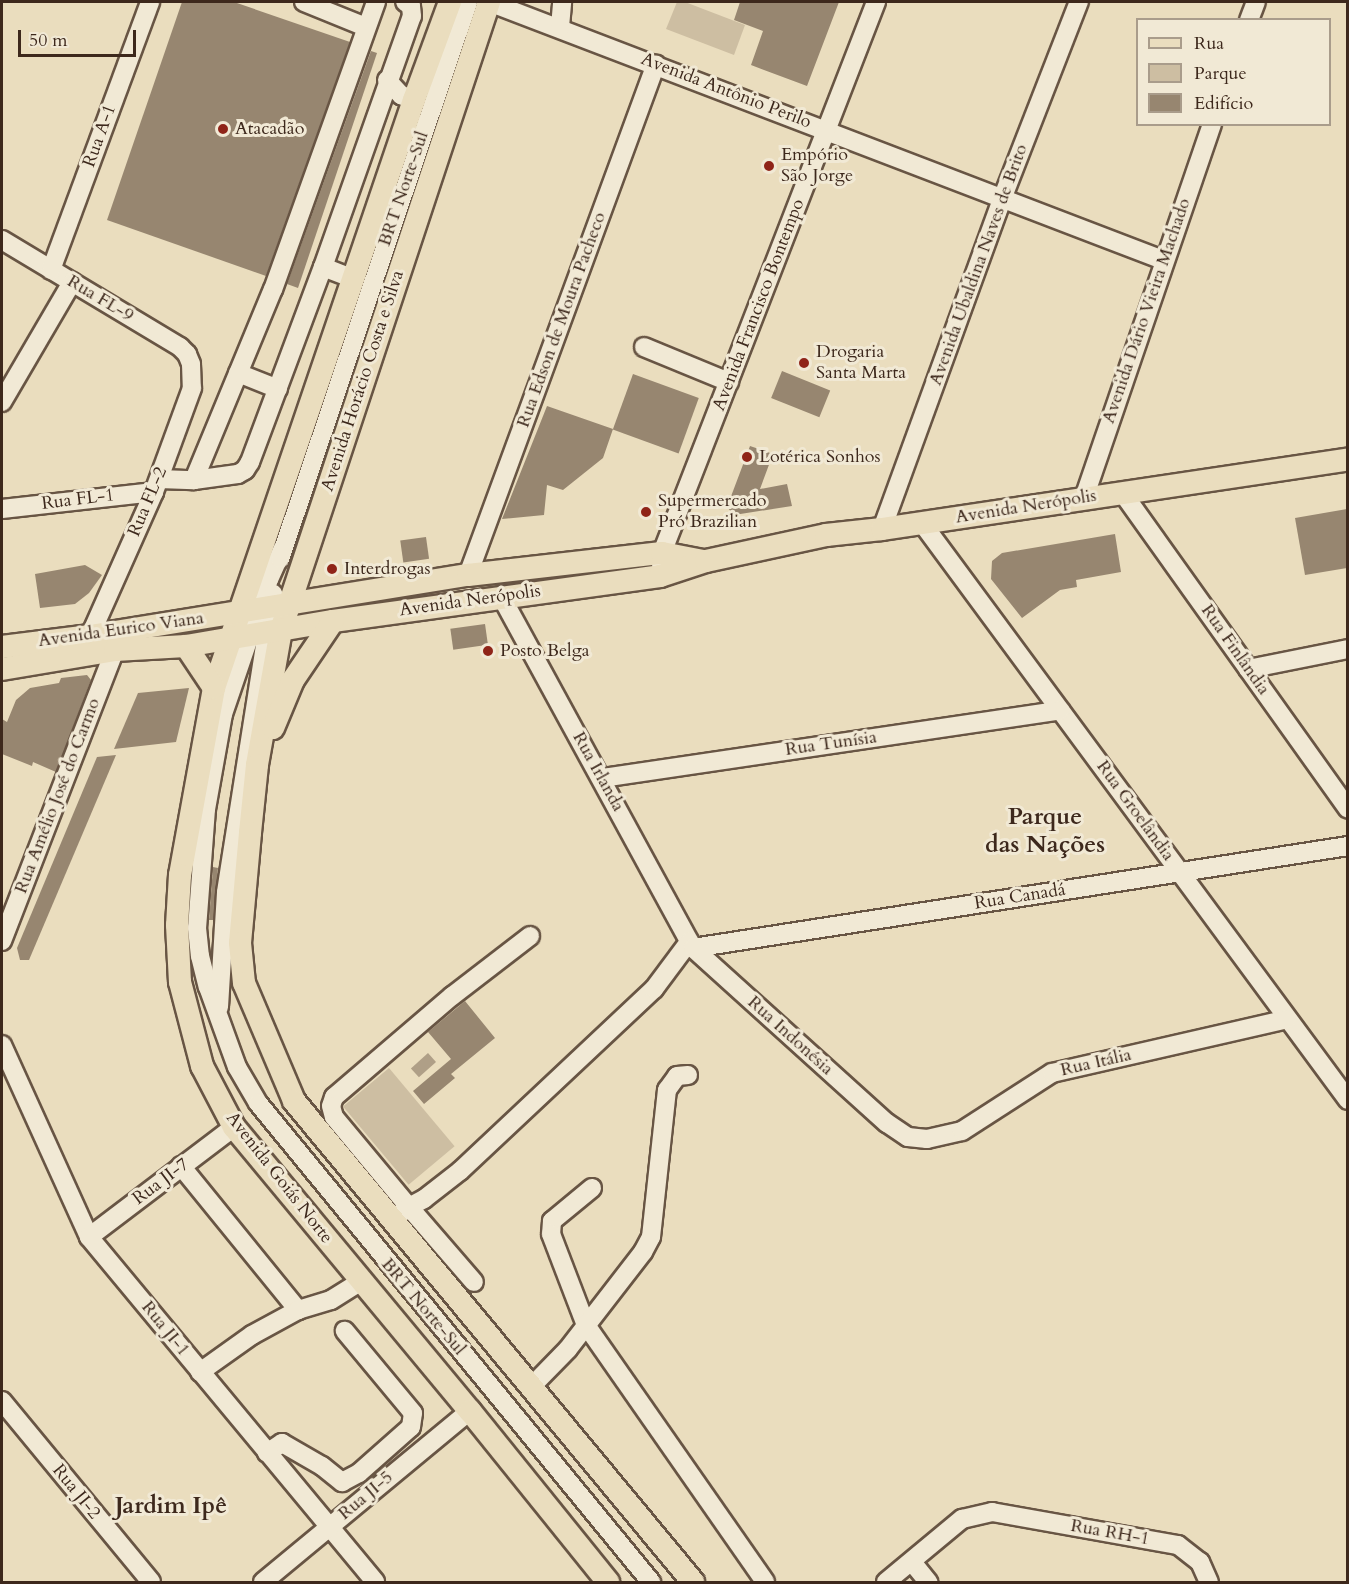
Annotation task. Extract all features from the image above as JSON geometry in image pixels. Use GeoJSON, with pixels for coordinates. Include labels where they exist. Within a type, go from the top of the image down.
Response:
{"type":"FeatureCollection","features":[{"type":"Feature","properties":{"kind":"main road","name":"Avenida Horácio Costa e Silva"},"geometry":{"type":"LineString","coordinates":[[214,688],[258,633],[265,607],[254,570],[414,100],[450,2]]}},
{"type":"Feature","properties":{"kind":"main road","name":"Avenida Horácio Costa e Silva"},"geometry":{"type":"LineString","coordinates":[[257,765],[258,633],[265,607],[489,2]]}},
{"type":"Feature","properties":{"kind":"main road","name":"Avenida Nerópolis"},"geometry":{"type":"LineString","coordinates":[[258,633],[501,596],[660,576],[706,561],[826,535],[882,529],[1347,459]]}},
{"type":"Feature","properties":{"kind":"main road","name":"Avenida Nerópolis"},"geometry":{"type":"LineString","coordinates":[[265,607],[468,575],[662,553],[706,561]]}},
{"type":"Feature","properties":{"kind":"main road"},"geometry":{"type":"LineString","coordinates":[[209,617],[254,570]]}},
{"type":"Feature","properties":{"kind":"main road","name":"Avenida Eurico Viana"},"geometry":{"type":"LineString","coordinates":[[2,654],[90,636],[265,607]]}},
{"type":"Feature","properties":{"kind":"main road"},"geometry":{"type":"LineString","coordinates":[[333,621],[293,680],[257,765],[240,943],[244,983],[294,1101],[401,1214],[530,1388],[693,1582]]}},
{"type":"Feature","properties":{"kind":"main road","name":"Avenida Eurico Viana"},"geometry":{"type":"LineString","coordinates":[[2,654],[186,646],[258,633]]}},
{"type":"Feature","properties":{"kind":"main road"},"geometry":{"type":"LineString","coordinates":[[186,646],[214,688]]}},
{"type":"Feature","properties":{"kind":"main road","name":"Avenida Goiás Norte"},"geometry":{"type":"LineString","coordinates":[[214,688],[180,875],[177,925],[180,982],[202,1066],[234,1127],[470,1411],[608,1582]]}},
{"type":"Feature","properties":{"kind":"street","name":"Rua A-1"},"geometry":{"type":"LineString","coordinates":[[51,270],[150,2]]}},
{"type":"Feature","properties":{"kind":"street"},"geometry":{"type":"LineString","coordinates":[[304,2],[366,27]]}},
{"type":"Feature","properties":{"kind":"street"},"geometry":{"type":"LineString","coordinates":[[194,480],[273,289],[376,2]]}},
{"type":"Feature","properties":{"kind":"street"},"geometry":{"type":"LineString","coordinates":[[238,373],[278,389],[323,267],[387,80],[412,16],[411,6],[405,2]]}},
{"type":"Feature","properties":{"kind":"street","name":"BRT Norte-Sul"},"geometry":{"type":"LineString","coordinates":[[265,607],[468,2]]}},
{"type":"Feature","properties":{"kind":"street","name":"Avenida Antônio Perilo"},"geometry":{"type":"LineString","coordinates":[[489,2],[560,27],[1163,260]]}},
{"type":"Feature","properties":{"kind":"street"},"geometry":{"type":"LineString","coordinates":[[560,27],[562,2]]}},
{"type":"Feature","properties":{"kind":"street","name":"Avenida Francisco Bontempo"},"geometry":{"type":"LineString","coordinates":[[660,576],[662,553],[876,2]]}},
{"type":"Feature","properties":{"kind":"street","name":"Avenida Ubaldina Naves de Brito"},"geometry":{"type":"LineString","coordinates":[[882,529],[1002,199],[1079,2]]}},
{"type":"Feature","properties":{"kind":"street"},"geometry":{"type":"LineString","coordinates":[[1250,18],[1256,2]]}},
{"type":"Feature","properties":{"kind":"street","name":"Rua Edson de Moura Pacheco"},"geometry":{"type":"LineString","coordinates":[[468,575],[656,64]]}},
{"type":"Feature","properties":{"kind":"street"},"geometry":{"type":"LineString","coordinates":[[387,80],[401,95],[414,100]]}},
{"type":"Feature","properties":{"kind":"street","name":"Avenida Dário Vieira Machado"},"geometry":{"type":"LineString","coordinates":[[1084,498],[1163,260],[1211,126]]}},
{"type":"Feature","properties":{"kind":"street","name":"Rua FL-9"},"geometry":{"type":"LineString","coordinates":[[2,240],[180,347],[187,354],[191,364]]}},
{"type":"Feature","properties":{"kind":"street"},"geometry":{"type":"LineString","coordinates":[[323,267],[354,279]]}},
{"type":"Feature","properties":{"kind":"street"},"geometry":{"type":"LineString","coordinates":[[2,402],[72,282]]}},
{"type":"Feature","properties":{"kind":"street"},"geometry":{"type":"LineString","coordinates":[[644,348],[729,382]]}},
{"type":"Feature","properties":{"kind":"street","name":"Rua FL-2"},"geometry":{"type":"LineString","coordinates":[[90,636],[156,485],[192,388],[191,364]]}},
{"type":"Feature","properties":{"kind":"street","name":"Rua FL-1"},"geometry":{"type":"LineString","coordinates":[[2,509],[156,485],[224,478],[245,470],[278,389]]}},
{"type":"Feature","properties":{"kind":"street","name":"Rua Finlândia"},"geometry":{"type":"LineString","coordinates":[[1122,492],[1347,809]]}},
{"type":"Feature","properties":{"kind":"street","name":"Rua Groelândia"},"geometry":{"type":"LineString","coordinates":[[922,523],[1347,1100]]}},
{"type":"Feature","properties":{"kind":"street","name":"Rua Irlanda"},"geometry":{"type":"LineString","coordinates":[[501,596],[691,945]]}},
{"type":"Feature","properties":{"kind":"street"},"geometry":{"type":"LineString","coordinates":[[219,1018],[226,892],[258,633]]}},
{"type":"Feature","properties":{"kind":"street","name":"BRT Norte-Sul"},"geometry":{"type":"LineString","coordinates":[[258,633],[223,714],[206,809],[197,928],[200,956],[237,1067],[258,1103],[651,1582]]}},
{"type":"Feature","properties":{"kind":"street"},"geometry":{"type":"LineString","coordinates":[[1248,669],[1347,649]]}},
{"type":"Feature","properties":{"kind":"street","name":"Rua Amélio José do Carmo"},"geometry":{"type":"LineString","coordinates":[[2,941],[116,650]]}},
{"type":"Feature","properties":{"kind":"street","name":"Rua Tunísia"},"geometry":{"type":"LineString","coordinates":[[602,778],[1060,710]]}},
{"type":"Feature","properties":{"kind":"street","name":"Rua Canadá"},"geometry":{"type":"LineString","coordinates":[[691,945],[1347,846]]}},
{"type":"Feature","properties":{"kind":"street"},"geometry":{"type":"LineString","coordinates":[[474,1282],[401,1214],[334,1117],[331,1106],[334,1097],[452,996],[530,936]]}},
{"type":"Feature","properties":{"kind":"street"},"geometry":{"type":"LineString","coordinates":[[401,1214],[460,1171],[654,989],[691,945]]}},
{"type":"Feature","properties":{"kind":"street","name":"Rua Indonésia"},"geometry":{"type":"LineString","coordinates":[[691,945],[887,1123]]}},
{"type":"Feature","properties":{"kind":"street","name":"Rua Itália"},"geometry":{"type":"LineString","coordinates":[[887,1123],[908,1137],[927,1139],[962,1131],[1052,1073],[1287,1019]]}},
{"type":"Feature","properties":{"kind":"street","name":"Rua JI-1"},"geometry":{"type":"LineString","coordinates":[[2,1045],[89,1237],[375,1582]]}},
{"type":"Feature","properties":{"kind":"street"},"geometry":{"type":"LineString","coordinates":[[530,1388],[568,1349],[644,1252],[651,1237],[667,1090],[677,1076],[688,1075]]}},
{"type":"Feature","properties":{"kind":"street","name":"Rua JI-7"},"geometry":{"type":"LineString","coordinates":[[89,1237],[234,1127]]}},
{"type":"Feature","properties":{"kind":"street"},"geometry":{"type":"LineString","coordinates":[[181,1166],[298,1310]]}},
{"type":"Feature","properties":{"kind":"street"},"geometry":{"type":"LineString","coordinates":[[592,1188],[552,1221],[550,1234],[586,1325],[765,1582]]}},
{"type":"Feature","properties":{"kind":"street"},"geometry":{"type":"LineString","coordinates":[[200,1372],[252,1335],[298,1310],[330,1300],[361,1281]]}},
{"type":"Feature","properties":{"kind":"street"},"geometry":{"type":"LineString","coordinates":[[267,1453],[282,1443],[322,1466],[342,1482],[359,1473],[411,1427],[413,1413],[345,1331]]}},
{"type":"Feature","properties":{"kind":"street","name":"Rua JI-2"},"geometry":{"type":"LineString","coordinates":[[2,1401],[151,1582]]}},
{"type":"Feature","properties":{"kind":"street","name":"Rua JI-5"},"geometry":{"type":"LineString","coordinates":[[263,1582],[470,1411]]}},
{"type":"Feature","properties":{"kind":"street","name":"Rua RH-1"},"geometry":{"type":"LineString","coordinates":[[912,1562],[962,1519],[992,1512],[1178,1545],[1200,1562],[1209,1582]]}},
{"type":"Feature","properties":{"kind":"street"},"geometry":{"type":"LineString","coordinates":[[886,1582],[912,1562],[928,1582]]}},
{"type":"Feature","properties":{"kind":"green space"},"geometry":{"type":"Polygon","coordinates":[[[677,2],[685,2],[745,25],[734,55],[666,29],[677,2]]]}},
{"type":"Feature","properties":{"kind":"green space"},"geometry":{"type":"Polygon","coordinates":[[[389,1068],[455,1146],[409,1185],[343,1107],[389,1068]]]}},
{"type":"Feature","properties":{"kind":"shaded area"},"geometry":{"type":"Polygon","coordinates":[[[428,1053],[436,1062],[419,1077],[411,1068],[428,1053]]]}},
{"type":"Feature","properties":{"kind":"building","name":"Atacadão"},"geometry":{"type":"Polygon","coordinates":[[[182,2],[234,2],[350,42],[266,276],[107,220],[182,2]]]}},
{"type":"Feature","properties":{"kind":"building"},"geometry":{"type":"Polygon","coordinates":[[[740,2],[839,2],[807,86],[751,65],[763,31],[734,20],[740,2]]]}},
{"type":"Feature","properties":{"kind":"building"},"geometry":{"type":"Polygon","coordinates":[[[371,51],[377,53],[298,288],[287,284],[371,51]]]}},
{"type":"Feature","properties":{"kind":"building"},"geometry":{"type":"Polygon","coordinates":[[[782,371],[830,390],[819,417],[771,398],[782,371]]]}},
{"type":"Feature","properties":{"kind":"building"},"geometry":{"type":"Polygon","coordinates":[[[633,374],[699,398],[679,453],[613,429],[633,374]]]}},
{"type":"Feature","properties":{"kind":"building"},"geometry":{"type":"Polygon","coordinates":[[[547,406],[613,429],[603,458],[563,490],[547,485],[544,515],[502,519],[547,406]]]}},
{"type":"Feature","properties":{"kind":"building"},"geometry":{"type":"Polygon","coordinates":[[[750,446],[773,454],[760,489],[787,484],[792,506],[734,515],[727,507],[750,446]]]}},
{"type":"Feature","properties":{"kind":"building"},"geometry":{"type":"Polygon","coordinates":[[[1347,509],[1347,568],[1305,575],[1295,518],[1347,509]]]}},
{"type":"Feature","properties":{"kind":"building"},"geometry":{"type":"Polygon","coordinates":[[[1115,534],[1121,572],[1076,580],[1077,587],[1060,590],[1022,618],[991,579],[992,561],[1002,553],[1115,534]]]}},
{"type":"Feature","properties":{"kind":"building"},"geometry":{"type":"Polygon","coordinates":[[[426,537],[429,559],[403,562],[400,541],[426,537]]]}},
{"type":"Feature","properties":{"kind":"building"},"geometry":{"type":"Polygon","coordinates":[[[85,565],[102,575],[89,593],[75,604],[40,608],[35,574],[85,565]]]}},
{"type":"Feature","properties":{"kind":"building"},"geometry":{"type":"Polygon","coordinates":[[[485,624],[488,645],[453,650],[450,629],[485,624]]]}},
{"type":"Feature","properties":{"kind":"building"},"geometry":{"type":"Polygon","coordinates":[[[87,675],[91,680],[56,772],[33,762],[32,766],[2,754],[2,719],[7,722],[16,700],[30,688],[59,683],[61,678],[87,675]]]}},
{"type":"Feature","properties":{"kind":"building"},"geometry":{"type":"Polygon","coordinates":[[[189,688],[176,742],[114,749],[138,693],[189,688]]]}},
{"type":"Feature","properties":{"kind":"building"},"geometry":{"type":"Polygon","coordinates":[[[116,755],[29,960],[20,960],[17,948],[97,757],[116,755]]]}},
{"type":"Feature","properties":{"kind":"building"},"geometry":{"type":"Polygon","coordinates":[[[213,867],[218,868],[213,920],[209,920],[213,867]]]}},
{"type":"Feature","properties":{"kind":"building"},"geometry":{"type":"Polygon","coordinates":[[[465,1001],[495,1038],[451,1074],[455,1078],[424,1104],[413,1091],[451,1059],[428,1032],[465,1001]]]}},
{"type":"Feature","properties":{"kind":"place","name":"Atacadão"},"geometry":{"type":"Point","coordinates":[223,129]}},
{"type":"Feature","properties":{"kind":"place","name":"Empório São Jorge"},"geometry":{"type":"Point","coordinates":[769,166]}},
{"type":"Feature","properties":{"kind":"place","name":"Drogaria Santa Marta"},"geometry":{"type":"Point","coordinates":[804,363]}},
{"type":"Feature","properties":{"kind":"place","name":"Lotérica Sonhos"},"geometry":{"type":"Point","coordinates":[747,457]}},
{"type":"Feature","properties":{"kind":"place","name":"Supermercado Pró Brazilian"},"geometry":{"type":"Point","coordinates":[646,512]}},
{"type":"Feature","properties":{"kind":"place","name":"Interdrogas"},"geometry":{"type":"Point","coordinates":[332,569]}},
{"type":"Feature","properties":{"kind":"place","name":"Posto Belga"},"geometry":{"type":"Point","coordinates":[488,651]}},
{"type":"Feature","properties":{"kind":"district","name":"Parque das Nações"},"geometry":{"type":"Point","coordinates":[1045,831]}},
{"type":"Feature","properties":{"kind":"district","name":"Jardim Ipê"},"geometry":{"type":"Point","coordinates":[171,1506]}}]}
